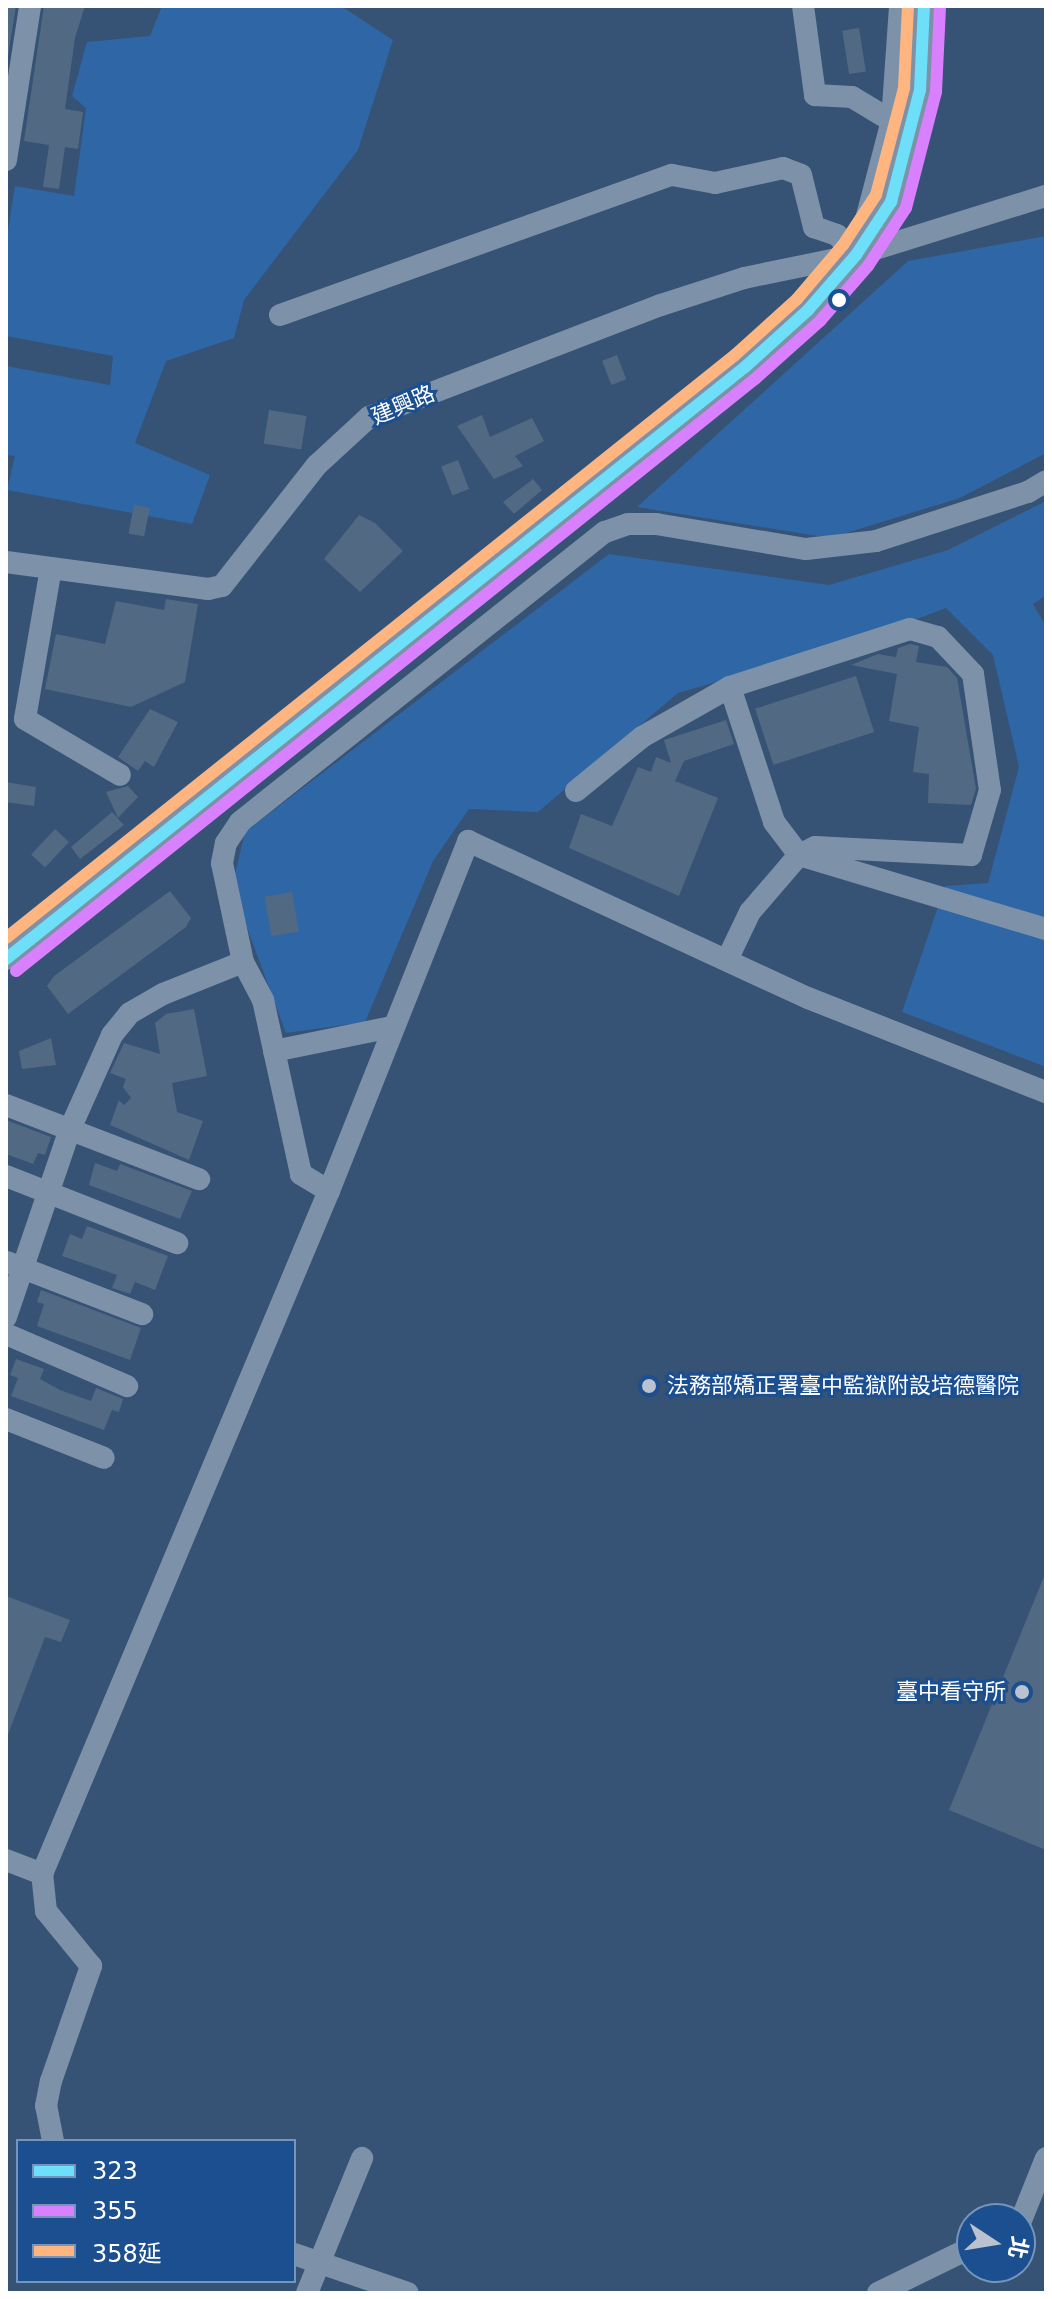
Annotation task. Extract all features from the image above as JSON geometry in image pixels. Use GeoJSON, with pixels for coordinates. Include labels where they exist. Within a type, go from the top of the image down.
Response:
{"type":"FeatureCollection","features":[{"type":"Feature","properties":{"kind":"street"},"geometry":{"type":"LineString","coordinates":[[6,160],[30,6]]}},
{"type":"Feature","properties":{"kind":"street"},"geometry":{"type":"LineString","coordinates":[[803,6],[815,95],[852,97],[892,121]]}},
{"type":"Feature","properties":{"kind":"street"},"geometry":{"type":"LineString","coordinates":[[856,255],[892,121],[900,6]]}},
{"type":"Feature","properties":{"kind":"street"},"geometry":{"type":"LineString","coordinates":[[10,952],[745,367],[808,310],[856,255],[891,202],[920,90],[924,6]]}},
{"type":"Feature","properties":{"kind":"street"},"geometry":{"type":"LineString","coordinates":[[280,315],[672,175],[715,183],[783,168],[801,175],[814,227],[837,235],[856,255]]}},
{"type":"Feature","properties":{"kind":"street"},"geometry":{"type":"LineString","coordinates":[[856,255],[1046,196]]}},
{"type":"Feature","properties":{"kind":"street","name":"建興路"},"geometry":{"type":"LineString","coordinates":[[6,562],[208,589],[222,586],[317,465],[369,417],[661,305],[744,278],[856,255]]}},
{"type":"Feature","properties":{"kind":"street"},"geometry":{"type":"LineString","coordinates":[[329,1191],[301,1174],[263,1000],[243,962],[222,863],[226,843],[240,822],[605,532],[628,524],[656,524],[806,549],[876,541],[1028,492],[1046,481]]}},
{"type":"Feature","properties":{"kind":"street"},"geometry":{"type":"LineString","coordinates":[[51,568],[25,719],[120,775]]}},
{"type":"Feature","properties":{"kind":"street"},"geometry":{"type":"LineString","coordinates":[[576,791],[642,737],[730,687],[910,629],[938,637],[973,674],[990,790],[971,855],[815,847],[799,855],[750,912],[728,958]]}},
{"type":"Feature","properties":{"kind":"street"},"geometry":{"type":"LineString","coordinates":[[730,687],[774,822],[799,855],[1046,929]]}},
{"type":"Feature","properties":{"kind":"street"},"geometry":{"type":"LineString","coordinates":[[53,2139],[46,2106],[51,2081],[91,1966],[46,1911],[42,1874],[329,1191],[468,841],[728,958],[808,998],[1046,1092]]}},
{"type":"Feature","properties":{"kind":"street"},"geometry":{"type":"LineString","coordinates":[[6,1317],[13,1264],[49,1192],[99,1058],[130,1013],[243,962]]}},
{"type":"Feature","properties":{"kind":"street"},"geometry":{"type":"LineString","coordinates":[[274,1051],[392,1027]]}},
{"type":"Feature","properties":{"kind":"street"},"geometry":{"type":"LineString","coordinates":[[6,1105],[199,1179]]}},
{"type":"Feature","properties":{"kind":"street"},"geometry":{"type":"LineString","coordinates":[[6,1176],[177,1243]]}},
{"type":"Feature","properties":{"kind":"street"},"geometry":{"type":"LineString","coordinates":[[13,1264],[142,1314]]}},
{"type":"Feature","properties":{"kind":"street"},"geometry":{"type":"LineString","coordinates":[[6,1334],[127,1386]]}},
{"type":"Feature","properties":{"kind":"street"},"geometry":{"type":"LineString","coordinates":[[6,1419],[104,1458]]}},
{"type":"Feature","properties":{"kind":"street"},"geometry":{"type":"LineString","coordinates":[[6,1860],[42,1874]]}},
{"type":"Feature","properties":{"kind":"street"},"geometry":{"type":"LineString","coordinates":[[307,2293],[362,2158]]}},
{"type":"Feature","properties":{"kind":"street"},"geometry":{"type":"LineString","coordinates":[[1028,2203],[1046,2158]]}},
{"type":"Feature","properties":{"kind":"street"},"geometry":{"type":"LineString","coordinates":[[296,2255],[408,2293]]}},
{"type":"Feature","properties":{"kind":"street"},"geometry":{"type":"LineString","coordinates":[[878,2293],[956,2255]]}},
{"type":"Feature","properties":{"kind":"shaded area"},"geometry":{"type":"Polygon","coordinates":[[[162,6],[341,6],[393,40],[358,150],[244,300],[234,338],[166,361],[135,443],[210,475],[192,524],[7,490],[15,456],[6,455],[6,366],[110,385],[113,356],[6,336],[6,243],[15,186],[74,196],[86,108],[72,96],[87,42],[150,36],[162,6]]]}},
{"type":"Feature","properties":{"kind":"shaded area"},"geometry":{"type":"Polygon","coordinates":[[[1046,236],[1046,453],[960,498],[830,538],[637,507],[908,261],[1046,236]]]}},
{"type":"Feature","properties":{"kind":"shaded area"},"geometry":{"type":"Polygon","coordinates":[[[1046,501],[1046,595],[1033,604],[1046,626],[1046,1067],[902,1012],[945,886],[988,883],[1019,767],[993,655],[946,608],[858,641],[678,693],[538,812],[469,809],[433,861],[365,1022],[286,1033],[232,887],[245,832],[609,554],[829,585],[948,550],[1046,501]]]}},
{"type":"Feature","properties":{"kind":"building"},"geometry":{"type":"Polygon","coordinates":[[[6,6],[16,6],[6,69],[6,6]]]}},
{"type":"Feature","properties":{"kind":"building"},"geometry":{"type":"Polygon","coordinates":[[[44,6],[85,6],[75,38],[65,109],[83,112],[78,149],[65,147],[59,189],[43,187],[49,145],[24,141],[44,6]]]}},
{"type":"Feature","properties":{"kind":"building"},"geometry":{"type":"Polygon","coordinates":[[[859,28],[866,71],[849,74],[842,31],[859,28]]]}},
{"type":"Feature","properties":{"kind":"building"},"geometry":{"type":"Polygon","coordinates":[[[617,355],[626,379],[611,385],[602,361],[617,355]]]}},
{"type":"Feature","properties":{"kind":"building"},"geometry":{"type":"Polygon","coordinates":[[[269,410],[307,416],[301,450],[264,444],[269,410]]]}},
{"type":"Feature","properties":{"kind":"building"},"geometry":{"type":"Polygon","coordinates":[[[482,415],[490,437],[532,418],[544,441],[515,456],[523,466],[494,479],[457,426],[482,415]]]}},
{"type":"Feature","properties":{"kind":"building"},"geometry":{"type":"Polygon","coordinates":[[[458,460],[469,489],[452,495],[441,466],[458,460]]]}},
{"type":"Feature","properties":{"kind":"building"},"geometry":{"type":"Polygon","coordinates":[[[533,479],[542,490],[514,514],[503,502],[533,479]]]}},
{"type":"Feature","properties":{"kind":"building"},"geometry":{"type":"Polygon","coordinates":[[[134,505],[150,508],[144,537],[128,533],[134,505]]]}},
{"type":"Feature","properties":{"kind":"building"},"geometry":{"type":"Polygon","coordinates":[[[359,515],[375,523],[403,551],[360,592],[324,559],[359,515]]]}},
{"type":"Feature","properties":{"kind":"building"},"geometry":{"type":"Polygon","coordinates":[[[166,599],[198,604],[185,682],[131,707],[45,689],[56,634],[105,644],[116,601],[164,610],[166,599]]]}},
{"type":"Feature","properties":{"kind":"building"},"geometry":{"type":"Polygon","coordinates":[[[910,644],[919,646],[916,662],[947,667],[957,678],[976,789],[971,805],[928,803],[929,774],[913,772],[919,727],[889,721],[897,674],[851,665],[878,654],[896,657],[898,648],[910,644]]]}},
{"type":"Feature","properties":{"kind":"building"},"geometry":{"type":"Polygon","coordinates":[[[856,676],[874,732],[773,765],[755,709],[856,676]]]}},
{"type":"Feature","properties":{"kind":"building"},"geometry":{"type":"Polygon","coordinates":[[[150,709],[178,722],[154,767],[145,761],[138,771],[118,757],[150,709]]]}},
{"type":"Feature","properties":{"kind":"building"},"geometry":{"type":"Polygon","coordinates":[[[726,720],[734,744],[684,761],[675,781],[718,798],[679,896],[569,848],[581,814],[612,826],[638,767],[651,772],[656,757],[671,763],[664,740],[726,720]]]}},
{"type":"Feature","properties":{"kind":"building"},"geometry":{"type":"Polygon","coordinates":[[[6,782],[36,787],[34,806],[6,802],[6,782]]]}},
{"type":"Feature","properties":{"kind":"building"},"geometry":{"type":"Polygon","coordinates":[[[128,786],[138,797],[118,818],[106,792],[128,786]]]}},
{"type":"Feature","properties":{"kind":"building"},"geometry":{"type":"Polygon","coordinates":[[[112,812],[124,825],[80,859],[71,847],[112,812]]]}},
{"type":"Feature","properties":{"kind":"building"},"geometry":{"type":"Polygon","coordinates":[[[55,829],[69,842],[45,868],[31,855],[55,829]]]}},
{"type":"Feature","properties":{"kind":"building"},"geometry":{"type":"Polygon","coordinates":[[[170,891],[191,918],[186,927],[68,1014],[47,986],[54,976],[170,891]]]}},
{"type":"Feature","properties":{"kind":"building"},"geometry":{"type":"Polygon","coordinates":[[[292,892],[299,931],[271,936],[264,897],[292,892]]]}},
{"type":"Feature","properties":{"kind":"building"},"geometry":{"type":"Polygon","coordinates":[[[194,1009],[207,1076],[172,1083],[177,1112],[203,1121],[189,1160],[110,1125],[119,1100],[124,1105],[131,1098],[123,1087],[126,1079],[110,1073],[124,1043],[160,1054],[155,1023],[166,1014],[194,1009]]]}},
{"type":"Feature","properties":{"kind":"building"},"geometry":{"type":"Polygon","coordinates":[[[51,1038],[56,1065],[22,1069],[19,1051],[51,1038]]]}},
{"type":"Feature","properties":{"kind":"building"},"geometry":{"type":"Polygon","coordinates":[[[6,1120],[51,1137],[45,1155],[38,1153],[33,1164],[6,1154],[6,1120]]]}},
{"type":"Feature","properties":{"kind":"building"},"geometry":{"type":"Polygon","coordinates":[[[95,1163],[117,1171],[120,1164],[192,1191],[180,1219],[89,1185],[95,1163]]]}},
{"type":"Feature","properties":{"kind":"building"},"geometry":{"type":"Polygon","coordinates":[[[87,1226],[168,1256],[155,1290],[135,1282],[130,1294],[112,1288],[117,1275],[62,1256],[70,1234],[82,1239],[87,1226]]]}},
{"type":"Feature","properties":{"kind":"building"},"geometry":{"type":"Polygon","coordinates":[[[41,1290],[141,1328],[130,1360],[37,1326],[44,1304],[37,1302],[41,1290]]]}},
{"type":"Feature","properties":{"kind":"building"},"geometry":{"type":"Polygon","coordinates":[[[16,1359],[44,1369],[40,1379],[60,1390],[91,1401],[96,1388],[123,1399],[119,1412],[112,1410],[104,1430],[11,1396],[18,1378],[10,1375],[16,1359]]]}},
{"type":"Feature","properties":{"kind":"building","name":"臺中看守所"},"geometry":{"type":"Polygon","coordinates":[[[1046,1574],[1046,1850],[949,1810],[1046,1574]]]}},
{"type":"Feature","properties":{"kind":"building"},"geometry":{"type":"Polygon","coordinates":[[[6,1596],[70,1620],[61,1642],[45,1637],[7,1737],[6,1596]]]}},
{"type":"Feature","properties":{"kind":"transit line","name":"358延"},"geometry":{"type":"LineString","coordinates":[[6,938],[735,355],[797,299],[843,245],[876,195],[904,88],[908,6]]}},
{"type":"Feature","properties":{"kind":"transit line","name":"323"},"geometry":{"type":"LineString","coordinates":[[6,959],[745,367],[808,310],[856,255],[891,202],[920,90],[924,6]]}},
{"type":"Feature","properties":{"kind":"transit line","name":"355"},"geometry":{"type":"LineString","coordinates":[[16,971],[755,379],[820,321],[868,266],[906,208],[936,92],[940,7]]}},
{"type":"Feature","properties":{"kind":"place","name":"法務部矯正署臺中監獄附設培德醫院"},"geometry":{"type":"Point","coordinates":[649,1386]}},
{"type":"Feature","properties":{"kind":"place","name":"臺中看守所"},"geometry":{"type":"Point","coordinates":[1022,1692]}}]}
